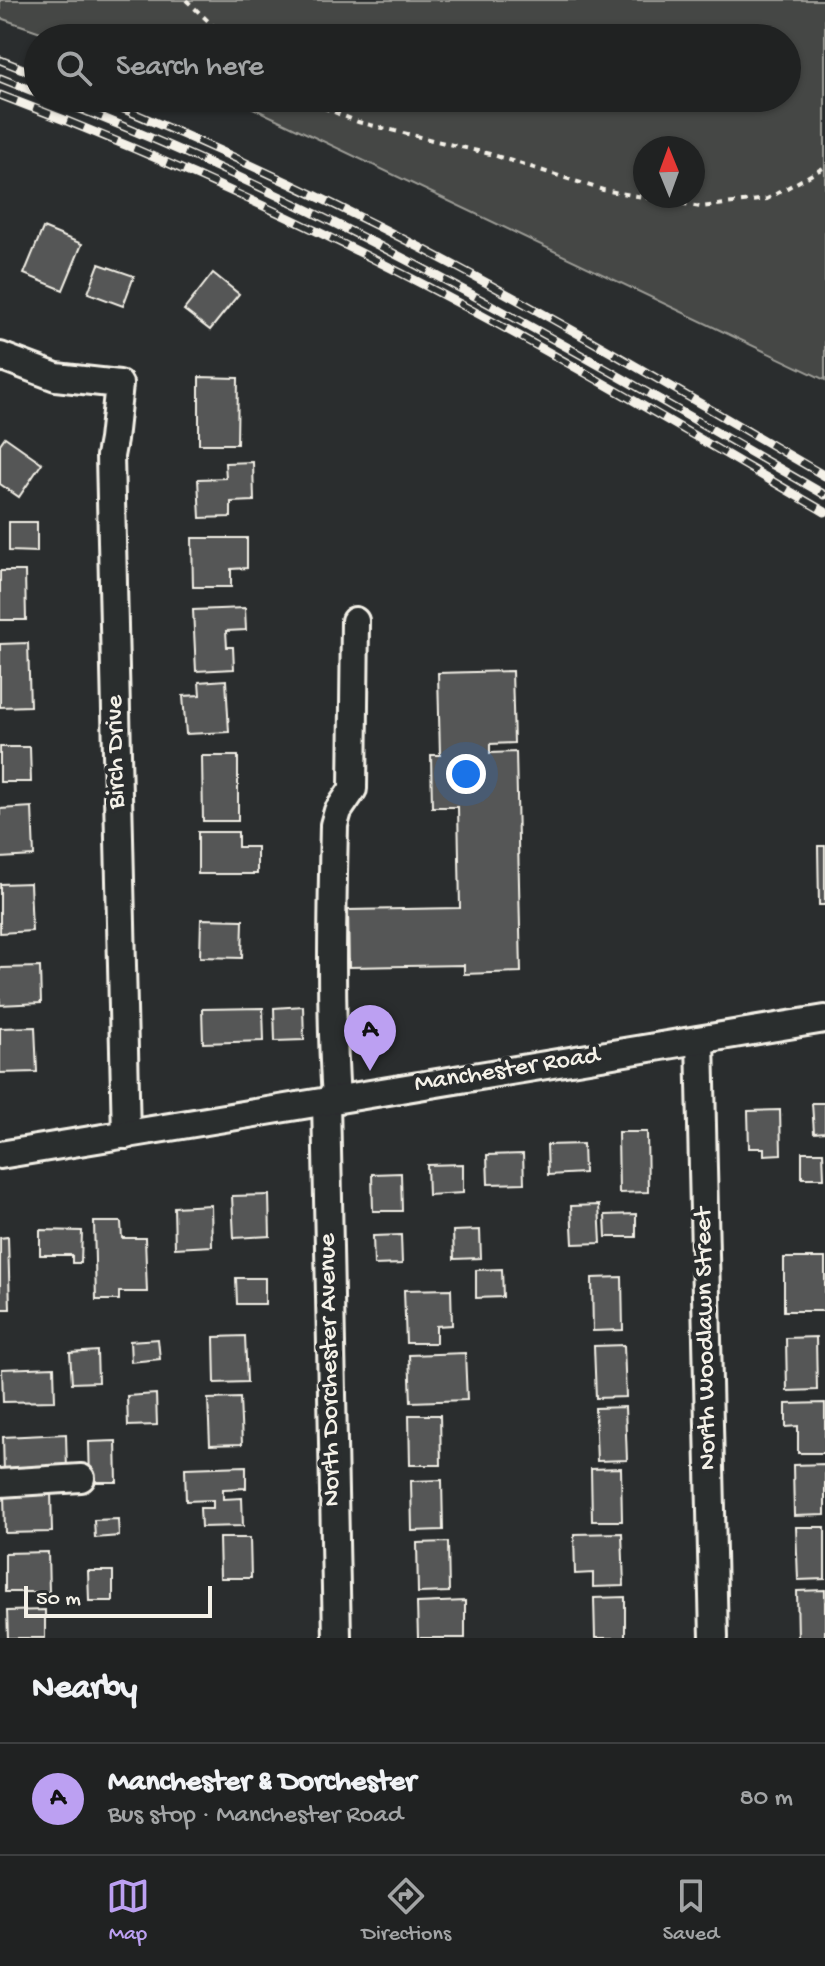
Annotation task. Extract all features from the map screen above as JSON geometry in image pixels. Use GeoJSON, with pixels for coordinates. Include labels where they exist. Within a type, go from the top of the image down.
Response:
{"type":"FeatureCollection","features":[{"type":"Feature","properties":{"kind":"street","name":"Birch Drive"},"geometry":{"type":"LineString","coordinates":[[0,356],[56,377],[119,384],[110,456],[126,1135]]}},
{"type":"Feature","properties":{"kind":"street","name":"North Dorchester Avenue"},"geometry":{"type":"LineString","coordinates":[[337,1638],[331,921],[334,825],[338,811],[353,789],[355,621]]}},
{"type":"Feature","properties":{"kind":"street","name":"Manchester Road"},"geometry":{"type":"LineString","coordinates":[[0,1155],[825,1019]]}},
{"type":"Feature","properties":{"kind":"street","name":"North Woodlawn Street"},"geometry":{"type":"LineString","coordinates":[[700,1040],[714,1638]]}},
{"type":"Feature","properties":{"kind":"street"},"geometry":{"type":"LineString","coordinates":[[0,1483],[81,1478]]}},
{"type":"Feature","properties":{"kind":"path"},"geometry":{"type":"LineString","coordinates":[[186,0],[211,24]]}},
{"type":"Feature","properties":{"kind":"path"},"geometry":{"type":"LineString","coordinates":[[334,112],[358,122],[490,154],[603,190],[701,207],[767,199],[825,167]]}},
{"type":"Feature","properties":{"kind":"shaded area"},"geometry":{"type":"Polygon","coordinates":[[[0,0],[825,0],[825,380],[261,112],[801,112],[801,24],[24,24],[0,18],[0,0]]]}},
{"type":"Feature","properties":{"kind":"building"},"geometry":{"type":"Polygon","coordinates":[[[43,228],[82,244],[63,290],[24,274],[43,228]]]}},
{"type":"Feature","properties":{"kind":"building"},"geometry":{"type":"Polygon","coordinates":[[[99,264],[134,276],[123,306],[88,293],[99,264]]]}},
{"type":"Feature","properties":{"kind":"building"},"geometry":{"type":"Polygon","coordinates":[[[213,273],[239,294],[210,330],[184,310],[213,273]]]}},
{"type":"Feature","properties":{"kind":"building"},"geometry":{"type":"Polygon","coordinates":[[[199,377],[238,378],[237,444],[199,444],[199,377]]]}},
{"type":"Feature","properties":{"kind":"building"},"geometry":{"type":"Polygon","coordinates":[[[5,437],[42,463],[19,497],[0,484],[0,444],[5,437]]]}},
{"type":"Feature","properties":{"kind":"building"},"geometry":{"type":"Polygon","coordinates":[[[253,462],[254,501],[231,502],[231,517],[200,518],[198,479],[226,478],[225,463],[253,462]]]}},
{"type":"Feature","properties":{"kind":"building"},"geometry":{"type":"Polygon","coordinates":[[[9,522],[37,522],[37,552],[9,551],[9,522]]]}},
{"type":"Feature","properties":{"kind":"building"},"geometry":{"type":"Polygon","coordinates":[[[192,538],[247,538],[247,568],[231,569],[231,587],[193,587],[192,538]]]}},
{"type":"Feature","properties":{"kind":"building"},"geometry":{"type":"Polygon","coordinates":[[[0,571],[25,571],[26,620],[0,620],[0,571]]]}},
{"type":"Feature","properties":{"kind":"building"},"geometry":{"type":"Polygon","coordinates":[[[245,608],[246,630],[226,631],[227,647],[233,647],[234,669],[196,671],[193,610],[245,608]]]}},
{"type":"Feature","properties":{"kind":"building"},"geometry":{"type":"Polygon","coordinates":[[[28,643],[30,706],[0,707],[0,644],[28,643]]]}},
{"type":"Feature","properties":{"kind":"building"},"geometry":{"type":"Polygon","coordinates":[[[512,671],[514,743],[490,744],[490,753],[516,752],[521,972],[464,974],[464,965],[349,967],[348,910],[460,908],[458,807],[432,807],[431,755],[440,755],[438,673],[512,671]]]}},
{"type":"Feature","properties":{"kind":"building"},"geometry":{"type":"Polygon","coordinates":[[[226,680],[229,732],[186,734],[183,696],[200,695],[199,682],[226,680]]]}},
{"type":"Feature","properties":{"kind":"building"},"geometry":{"type":"Polygon","coordinates":[[[0,747],[30,747],[31,782],[0,782],[0,747]]]}},
{"type":"Feature","properties":{"kind":"building"},"geometry":{"type":"Polygon","coordinates":[[[202,756],[238,756],[238,821],[203,821],[202,756]]]}},
{"type":"Feature","properties":{"kind":"building"},"geometry":{"type":"Polygon","coordinates":[[[32,807],[34,856],[0,858],[0,809],[32,807]]]}},
{"type":"Feature","properties":{"kind":"building"},"geometry":{"type":"Polygon","coordinates":[[[198,832],[238,832],[238,847],[257,847],[257,874],[198,874],[198,832]]]}},
{"type":"Feature","properties":{"kind":"building"},"geometry":{"type":"Polygon","coordinates":[[[818,846],[825,846],[825,905],[819,905],[818,846]]]}},
{"type":"Feature","properties":{"kind":"building"},"geometry":{"type":"Polygon","coordinates":[[[30,883],[32,931],[0,933],[0,884],[30,883]]]}},
{"type":"Feature","properties":{"kind":"building"},"geometry":{"type":"Polygon","coordinates":[[[201,919],[243,920],[242,958],[200,957],[201,919]]]}},
{"type":"Feature","properties":{"kind":"building"},"geometry":{"type":"Polygon","coordinates":[[[40,967],[41,1003],[0,1005],[0,968],[40,967]]]}},
{"type":"Feature","properties":{"kind":"building"},"geometry":{"type":"Polygon","coordinates":[[[303,1006],[304,1040],[275,1041],[274,1008],[303,1006]]]}},
{"type":"Feature","properties":{"kind":"building"},"geometry":{"type":"Polygon","coordinates":[[[263,1008],[264,1041],[203,1043],[202,1009],[263,1008]]]}},
{"type":"Feature","properties":{"kind":"building"},"geometry":{"type":"Polygon","coordinates":[[[35,1027],[37,1072],[0,1073],[0,1028],[35,1027]]]}},
{"type":"Feature","properties":{"kind":"building"},"geometry":{"type":"Polygon","coordinates":[[[812,1103],[825,1103],[825,1132],[814,1133],[812,1103]]]}},
{"type":"Feature","properties":{"kind":"building"},"geometry":{"type":"Polygon","coordinates":[[[780,1110],[781,1154],[764,1155],[764,1148],[749,1148],[748,1111],[780,1110]]]}},
{"type":"Feature","properties":{"kind":"building"},"geometry":{"type":"Polygon","coordinates":[[[618,1132],[647,1132],[648,1192],[619,1193],[618,1132]]]}},
{"type":"Feature","properties":{"kind":"building"},"geometry":{"type":"Polygon","coordinates":[[[583,1144],[584,1173],[548,1175],[547,1145],[583,1144]]]}},
{"type":"Feature","properties":{"kind":"building"},"geometry":{"type":"Polygon","coordinates":[[[802,1152],[823,1152],[824,1178],[802,1178],[802,1152]]]}},
{"type":"Feature","properties":{"kind":"building"},"geometry":{"type":"Polygon","coordinates":[[[523,1154],[524,1183],[488,1184],[487,1155],[523,1154]]]}},
{"type":"Feature","properties":{"kind":"building"},"geometry":{"type":"Polygon","coordinates":[[[463,1164],[463,1193],[428,1195],[427,1165],[463,1164]]]}},
{"type":"Feature","properties":{"kind":"building"},"geometry":{"type":"Polygon","coordinates":[[[401,1173],[402,1211],[373,1211],[372,1174],[401,1173]]]}},
{"type":"Feature","properties":{"kind":"building"},"geometry":{"type":"Polygon","coordinates":[[[269,1195],[270,1236],[234,1238],[232,1196],[269,1195]]]}},
{"type":"Feature","properties":{"kind":"building"},"geometry":{"type":"Polygon","coordinates":[[[211,1205],[212,1246],[175,1248],[174,1207],[211,1205]]]}},
{"type":"Feature","properties":{"kind":"building"},"geometry":{"type":"Polygon","coordinates":[[[599,1205],[601,1243],[573,1244],[571,1206],[599,1205]]]}},
{"type":"Feature","properties":{"kind":"building"},"geometry":{"type":"Polygon","coordinates":[[[636,1214],[636,1237],[606,1237],[605,1215],[636,1214]]]}},
{"type":"Feature","properties":{"kind":"building"},"geometry":{"type":"Polygon","coordinates":[[[94,1222],[121,1222],[122,1238],[145,1238],[147,1292],[119,1292],[119,1300],[96,1300],[94,1222]]]}},
{"type":"Feature","properties":{"kind":"building"},"geometry":{"type":"Polygon","coordinates":[[[40,1230],[82,1231],[81,1263],[72,1263],[72,1255],[40,1255],[40,1230]]]}},
{"type":"Feature","properties":{"kind":"building"},"geometry":{"type":"Polygon","coordinates":[[[480,1230],[481,1258],[454,1259],[453,1231],[480,1230]]]}},
{"type":"Feature","properties":{"kind":"building"},"geometry":{"type":"Polygon","coordinates":[[[401,1235],[402,1264],[374,1265],[373,1236],[401,1235]]]}},
{"type":"Feature","properties":{"kind":"building"},"geometry":{"type":"Polygon","coordinates":[[[8,1237],[10,1309],[0,1309],[0,1238],[8,1237]]]}},
{"type":"Feature","properties":{"kind":"building"},"geometry":{"type":"Polygon","coordinates":[[[784,1258],[825,1258],[825,1311],[784,1311],[784,1258]]]}},
{"type":"Feature","properties":{"kind":"building"},"geometry":{"type":"Polygon","coordinates":[[[502,1269],[503,1297],[476,1298],[476,1270],[502,1269]]]}},
{"type":"Feature","properties":{"kind":"building"},"geometry":{"type":"Polygon","coordinates":[[[622,1277],[623,1330],[593,1331],[592,1278],[622,1277]]]}},
{"type":"Feature","properties":{"kind":"building"},"geometry":{"type":"Polygon","coordinates":[[[236,1278],[265,1278],[265,1304],[237,1304],[236,1278]]]}},
{"type":"Feature","properties":{"kind":"building"},"geometry":{"type":"Polygon","coordinates":[[[451,1289],[452,1325],[436,1326],[436,1343],[406,1343],[404,1290],[451,1289]]]}},
{"type":"Feature","properties":{"kind":"building"},"geometry":{"type":"Polygon","coordinates":[[[245,1336],[247,1382],[215,1383],[214,1337],[245,1336]]]}},
{"type":"Feature","properties":{"kind":"building"},"geometry":{"type":"Polygon","coordinates":[[[816,1337],[817,1390],[787,1391],[786,1338],[816,1337]]]}},
{"type":"Feature","properties":{"kind":"building"},"geometry":{"type":"Polygon","coordinates":[[[158,1339],[160,1359],[131,1362],[130,1341],[158,1339]]]}},
{"type":"Feature","properties":{"kind":"building"},"geometry":{"type":"Polygon","coordinates":[[[624,1345],[626,1397],[596,1398],[594,1346],[624,1345]]]}},
{"type":"Feature","properties":{"kind":"building"},"geometry":{"type":"Polygon","coordinates":[[[97,1351],[98,1382],[72,1383],[70,1353],[97,1351]]]}},
{"type":"Feature","properties":{"kind":"building"},"geometry":{"type":"Polygon","coordinates":[[[465,1353],[467,1400],[411,1402],[409,1355],[465,1353]]]}},
{"type":"Feature","properties":{"kind":"building"},"geometry":{"type":"Polygon","coordinates":[[[54,1367],[55,1401],[3,1402],[2,1369],[54,1367]]]}},
{"type":"Feature","properties":{"kind":"building"},"geometry":{"type":"Polygon","coordinates":[[[156,1394],[157,1425],[128,1426],[127,1396],[156,1394]]]}},
{"type":"Feature","properties":{"kind":"building"},"geometry":{"type":"Polygon","coordinates":[[[240,1398],[242,1444],[210,1445],[208,1399],[240,1398]]]}},
{"type":"Feature","properties":{"kind":"building"},"geometry":{"type":"Polygon","coordinates":[[[825,1403],[825,1453],[798,1453],[798,1426],[786,1427],[786,1404],[825,1403]]]}},
{"type":"Feature","properties":{"kind":"building"},"geometry":{"type":"Polygon","coordinates":[[[625,1407],[627,1460],[597,1461],[595,1408],[625,1407]]]}},
{"type":"Feature","properties":{"kind":"building"},"geometry":{"type":"Polygon","coordinates":[[[409,1415],[440,1415],[441,1465],[410,1465],[409,1415]]]}},
{"type":"Feature","properties":{"kind":"building"},"geometry":{"type":"Polygon","coordinates":[[[66,1434],[67,1471],[4,1473],[3,1437],[66,1434]]]}},
{"type":"Feature","properties":{"kind":"building"},"geometry":{"type":"Polygon","coordinates":[[[116,1441],[117,1482],[90,1482],[89,1442],[116,1441]]]}},
{"type":"Feature","properties":{"kind":"building"},"geometry":{"type":"Polygon","coordinates":[[[825,1464],[825,1515],[794,1516],[793,1465],[825,1464]]]}},
{"type":"Feature","properties":{"kind":"building"},"geometry":{"type":"Polygon","coordinates":[[[246,1466],[246,1488],[223,1489],[223,1499],[242,1498],[243,1526],[201,1527],[200,1508],[213,1508],[213,1500],[186,1501],[185,1468],[246,1466]]]}},
{"type":"Feature","properties":{"kind":"building"},"geometry":{"type":"Polygon","coordinates":[[[621,1468],[622,1521],[592,1521],[591,1469],[621,1468]]]}},
{"type":"Feature","properties":{"kind":"building"},"geometry":{"type":"Polygon","coordinates":[[[442,1480],[443,1530],[412,1531],[411,1481],[442,1480]]]}},
{"type":"Feature","properties":{"kind":"building"},"geometry":{"type":"Polygon","coordinates":[[[51,1491],[52,1532],[5,1533],[4,1493],[51,1491]]]}},
{"type":"Feature","properties":{"kind":"building"},"geometry":{"type":"Polygon","coordinates":[[[118,1519],[119,1536],[95,1538],[94,1520],[118,1519]]]}},
{"type":"Feature","properties":{"kind":"building"},"geometry":{"type":"Polygon","coordinates":[[[796,1527],[825,1527],[825,1579],[798,1580],[796,1527]]]}},
{"type":"Feature","properties":{"kind":"building"},"geometry":{"type":"Polygon","coordinates":[[[622,1533],[624,1586],[593,1587],[593,1573],[575,1574],[574,1534],[622,1533]]]}},
{"type":"Feature","properties":{"kind":"building"},"geometry":{"type":"Polygon","coordinates":[[[219,1538],[250,1538],[251,1578],[220,1578],[219,1538]]]}},
{"type":"Feature","properties":{"kind":"building"},"geometry":{"type":"Polygon","coordinates":[[[448,1542],[449,1592],[418,1593],[417,1543],[448,1542]]]}},
{"type":"Feature","properties":{"kind":"building"},"geometry":{"type":"Polygon","coordinates":[[[48,1552],[49,1592],[5,1592],[5,1553],[48,1552]]]}},
{"type":"Feature","properties":{"kind":"building"},"geometry":{"type":"Polygon","coordinates":[[[88,1571],[113,1571],[113,1601],[89,1601],[88,1571]]]}},
{"type":"Feature","properties":{"kind":"building"},"geometry":{"type":"Polygon","coordinates":[[[825,1590],[825,1638],[798,1638],[797,1591],[825,1590]]]}},
{"type":"Feature","properties":{"kind":"building"},"geometry":{"type":"Polygon","coordinates":[[[625,1597],[625,1638],[595,1638],[594,1598],[625,1597]]]}},
{"type":"Feature","properties":{"kind":"building"},"geometry":{"type":"Polygon","coordinates":[[[465,1601],[465,1638],[418,1638],[417,1603],[465,1601]]]}},
{"type":"Feature","properties":{"kind":"building"},"geometry":{"type":"Polygon","coordinates":[[[45,1610],[45,1638],[8,1638],[7,1611],[45,1610]]]}},
{"type":"Feature","properties":{"kind":"railway"},"geometry":{"type":"LineString","coordinates":[[0,60],[24,69]]}},
{"type":"Feature","properties":{"kind":"railway"},"geometry":{"type":"LineString","coordinates":[[0,78],[24,87]]}},
{"type":"Feature","properties":{"kind":"railway"},"geometry":{"type":"LineString","coordinates":[[0,95],[24,104]]}},
{"type":"Feature","properties":{"kind":"railway"},"geometry":{"type":"LineString","coordinates":[[44,112],[204,179],[403,274],[563,360],[825,512]]}},
{"type":"Feature","properties":{"kind":"railway"},"geometry":{"type":"LineString","coordinates":[[86,112],[252,183],[446,281],[825,495]]}},
{"type":"Feature","properties":{"kind":"railway"},"geometry":{"type":"LineString","coordinates":[[131,112],[262,170],[423,249],[575,332],[825,476]]}},
{"type":"Feature","properties":{"kind":"place","name":"Manchester & Dorchester"},"geometry":{"type":"Point","coordinates":[370,1071]}}]}
